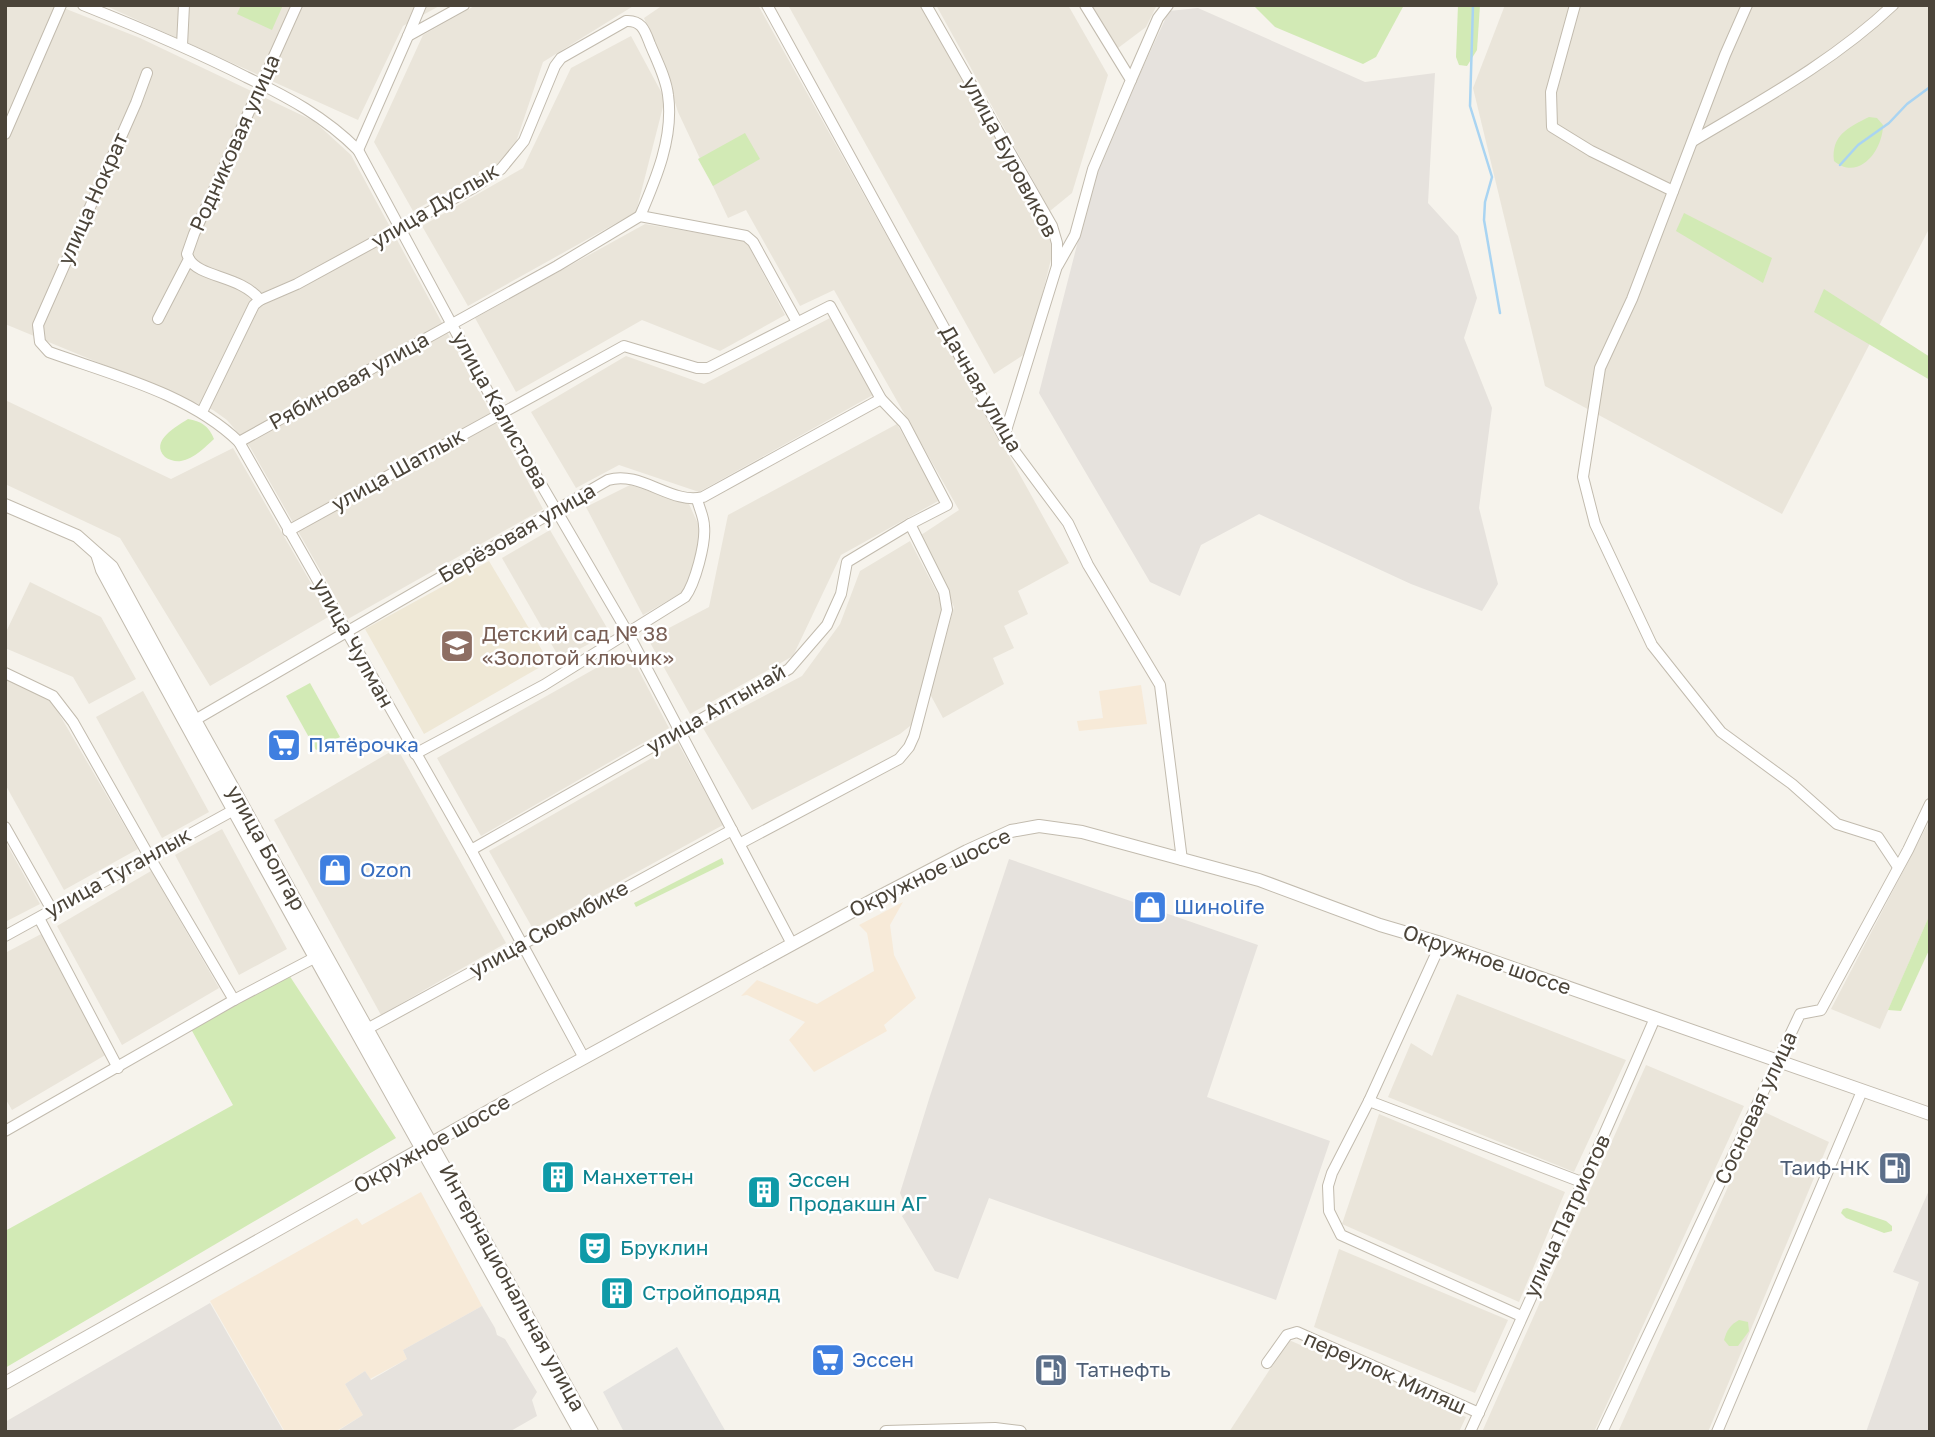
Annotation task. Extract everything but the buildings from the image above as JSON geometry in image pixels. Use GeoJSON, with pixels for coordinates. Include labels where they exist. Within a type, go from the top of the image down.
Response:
{"type":"FeatureCollection","features":[{"type":"Feature","properties":{"kind":"street"},"geometry":{"type":"LineString","coordinates":[[5,134],[61,5]]}},
{"type":"Feature","properties":{"kind":"street","name":"улица Калистова"},"geometry":{"type":"LineString","coordinates":[[83,5],[182,45],[319,115],[358,150],[500,414],[628,633],[792,944]]}},
{"type":"Feature","properties":{"kind":"street"},"geometry":{"type":"LineString","coordinates":[[182,45],[184,5]]}},
{"type":"Feature","properties":{"kind":"street","name":"Родниковая улица"},"geometry":{"type":"LineString","coordinates":[[158,319],[189,259],[187,254],[194,234],[297,5]]}},
{"type":"Feature","properties":{"kind":"street"},"geometry":{"type":"LineString","coordinates":[[358,150],[421,5]]}},
{"type":"Feature","properties":{"kind":"street"},"geometry":{"type":"LineString","coordinates":[[408,36],[464,5]]}},
{"type":"Feature","properties":{"kind":"street","name":"Дачная улица"},"geometry":{"type":"LineString","coordinates":[[767,5],[1004,437],[1068,523],[1088,565],[1160,685],[1172,761],[1174,805],[1182,860]]}},
{"type":"Feature","properties":{"kind":"street","name":"улица Буровиков"},"geometry":{"type":"LineString","coordinates":[[926,5],[1052,226],[1057,243],[1057,266],[1004,437]]}},
{"type":"Feature","properties":{"kind":"street"},"geometry":{"type":"LineString","coordinates":[[1085,5],[1131,80]]}},
{"type":"Feature","properties":{"kind":"street"},"geometry":{"type":"LineString","coordinates":[[1057,266],[1075,235],[1093,170],[1131,80],[1158,18],[1168,5]]}},
{"type":"Feature","properties":{"kind":"street"},"geometry":{"type":"LineString","coordinates":[[1575,5],[1551,92],[1552,127],[1591,151],[1673,191]]}},
{"type":"Feature","properties":{"kind":"street"},"geometry":{"type":"LineString","coordinates":[[1747,5],[1632,299],[1600,369],[1583,477],[1595,524],[1652,645],[1721,732],[1792,784],[1837,824],[1878,837],[1898,867]]}},
{"type":"Feature","properties":{"kind":"street"},"geometry":{"type":"LineString","coordinates":[[1692,141],[1793,82],[1874,23],[1893,5]]}},
{"type":"Feature","properties":{"kind":"street","name":"улица Дуслык"},"geometry":{"type":"LineString","coordinates":[[260,300],[297,284],[400,229],[501,169],[524,141],[555,66],[561,58],[630,20],[638,23],[645,31],[665,82],[669,110],[666,140],[654,183],[640,216]]}},
{"type":"Feature","properties":{"kind":"street","name":"улица Нократ"},"geometry":{"type":"LineString","coordinates":[[37,325],[147,73]]}},
{"type":"Feature","properties":{"kind":"street"},"geometry":{"type":"LineString","coordinates":[[640,216],[746,236],[753,242],[797,322]]}},
{"type":"Feature","properties":{"kind":"street","name":"Рябиновая улица"},"geometry":{"type":"LineString","coordinates":[[239,442],[557,266],[640,216]]}},
{"type":"Feature","properties":{"kind":"street"},"geometry":{"type":"LineString","coordinates":[[189,259],[194,267],[246,286],[260,300],[250,309],[202,412]]}},
{"type":"Feature","properties":{"kind":"street","name":"улица Шатлык"},"geometry":{"type":"LineString","coordinates":[[288,531],[624,346],[703,369],[830,306],[881,398]]}},
{"type":"Feature","properties":{"kind":"street","name":"улица Чулман"},"geometry":{"type":"LineString","coordinates":[[37,325],[40,342],[49,352],[202,412],[221,424],[239,442],[471,850],[584,1058]]}},
{"type":"Feature","properties":{"kind":"street"},"geometry":{"type":"LineString","coordinates":[[415,754],[544,685],[681,600],[689,592],[704,535],[704,520],[696,499],[881,398]]}},
{"type":"Feature","properties":{"kind":"street","name":"улица Алтынай"},"geometry":{"type":"LineString","coordinates":[[471,850],[789,669],[827,625],[841,594],[846,562],[947,505],[904,423],[881,398]]}},
{"type":"Feature","properties":{"kind":"street","name":"Берёзовая улица"},"geometry":{"type":"LineString","coordinates":[[195,720],[608,480],[622,477],[696,499]]}},
{"type":"Feature","properties":{"kind":"street","name":"улица Болгар"},"geometry":{"type":"LineString","coordinates":[[5,505],[77,536],[112,567],[367,1029],[428,1147]]}},
{"type":"Feature","properties":{"kind":"street"},"geometry":{"type":"LineString","coordinates":[[741,843],[899,759],[909,747],[947,610],[944,592],[910,524]]}},
{"type":"Feature","properties":{"kind":"street","name":"улица Болгар"},"geometry":{"type":"LineString","coordinates":[[97,554],[102,570],[232,811],[428,1147]]}},
{"type":"Feature","properties":{"kind":"street"},"geometry":{"type":"LineString","coordinates":[[5,673],[53,696],[73,722],[234,1000]]}},
{"type":"Feature","properties":{"kind":"street","name":"Сосновая улица"},"geometry":{"type":"LineString","coordinates":[[1602,1432],[1800,1014],[1821,1010],[1930,804]]}},
{"type":"Feature","properties":{"kind":"street","name":"улица Туганлык"},"geometry":{"type":"LineString","coordinates":[[5,936],[232,811]]}},
{"type":"Feature","properties":{"kind":"street","name":"Окружное шоссе"},"geometry":{"type":"LineString","coordinates":[[5,1383],[792,944],[992,838],[1023,828],[1040,826],[1082,832],[1259,880],[1380,925],[1441,943],[1930,1114]]}},
{"type":"Feature","properties":{"kind":"street"},"geometry":{"type":"LineString","coordinates":[[5,827],[51,911]]}},
{"type":"Feature","properties":{"kind":"street","name":"улица Сююмбике"},"geometry":{"type":"LineString","coordinates":[[367,1029],[732,830]]}},
{"type":"Feature","properties":{"kind":"street"},"geometry":{"type":"LineString","coordinates":[[38,918],[118,1068]]}},
{"type":"Feature","properties":{"kind":"street"},"geometry":{"type":"LineString","coordinates":[[1441,943],[1369,1101],[1332,1173],[1328,1186],[1329,1211],[1341,1235],[1521,1316]]}},
{"type":"Feature","properties":{"kind":"street"},"geometry":{"type":"LineString","coordinates":[[5,1131],[234,1000],[316,957]]}},
{"type":"Feature","properties":{"kind":"street","name":"улица Патриотов"},"geometry":{"type":"LineString","coordinates":[[1470,1432],[1584,1183],[1655,1018]]}},
{"type":"Feature","properties":{"kind":"street"},"geometry":{"type":"LineString","coordinates":[[1717,1432],[1861,1091]]}},
{"type":"Feature","properties":{"kind":"street"},"geometry":{"type":"LineString","coordinates":[[1369,1101],[1584,1183]]}},
{"type":"Feature","properties":{"kind":"street","name":"Интернациональная улица"},"geometry":{"type":"LineString","coordinates":[[428,1147],[580,1432]]}},
{"type":"Feature","properties":{"kind":"street","name":"Интернациональная улица"},"geometry":{"type":"LineString","coordinates":[[428,1147],[592,1432]]}},
{"type":"Feature","properties":{"kind":"street","name":"переулок Миляш"},"geometry":{"type":"LineString","coordinates":[[1267,1363],[1287,1335],[1297,1332],[1477,1413]]}},
{"type":"Feature","properties":{"kind":"street"},"geometry":{"type":"LineString","coordinates":[[886,1432],[995,1429],[1020,1432]]}},
{"type":"Feature","properties":{"kind":"shaded area"},"geometry":{"type":"Polygon","coordinates":[[[5,5],[56,5],[140,38],[314,121],[351,155],[543,509],[348,619],[250,447],[227,420],[213,410],[5,324],[5,5]]]}},
{"type":"Feature","properties":{"kind":"shaded area"},"geometry":{"type":"Polygon","coordinates":[[[104,5],[441,5],[403,26],[358,120],[104,5]]]}},
{"type":"Feature","properties":{"kind":"shaded area"},"geometry":{"type":"Polygon","coordinates":[[[476,5],[635,5],[543,62],[511,157],[413,211],[374,142],[423,35],[476,5]]]}},
{"type":"Feature","properties":{"kind":"shaded area"},"geometry":{"type":"Polygon","coordinates":[[[663,5],[758,5],[1069,563],[1018,591],[1028,614],[1004,626],[1014,648],[993,658],[1004,684],[943,718],[930,694],[954,607],[921,535],[959,510],[834,290],[800,306],[746,210],[728,218],[678,112],[644,18],[663,5]]]}},
{"type":"Feature","properties":{"kind":"shaded area"},"geometry":{"type":"Polygon","coordinates":[[[788,5],[923,5],[1056,239],[1028,352],[994,374],[788,5]]]}},
{"type":"Feature","properties":{"kind":"shaded area"},"geometry":{"type":"Polygon","coordinates":[[[936,5],[1068,5],[1108,75],[1072,193],[1050,211],[936,5]]]}},
{"type":"Feature","properties":{"kind":"shaded area"},"geometry":{"type":"Polygon","coordinates":[[[1092,5],[1157,5],[1146,27],[1118,48],[1092,5]]]}},
{"type":"Feature","properties":{"kind":"shaded area"},"geometry":{"type":"Polygon","coordinates":[[[1505,5],[1930,5],[1930,227],[1782,514],[1545,386],[1473,88],[1505,5]]]}},
{"type":"Feature","properties":{"kind":"shaded area"},"geometry":{"type":"Polygon","coordinates":[[[1198,8],[1365,82],[1435,73],[1428,203],[1458,236],[1477,298],[1464,338],[1492,408],[1479,508],[1498,584],[1482,611],[1411,584],[1259,514],[1201,545],[1180,596],[1150,582],[1039,393],[1097,167],[1169,11],[1198,8]]]}},
{"type":"Feature","properties":{"kind":"shaded area"},"geometry":{"type":"Polygon","coordinates":[[[631,36],[665,99],[636,212],[468,306],[422,226],[523,168],[571,68],[631,36]]]}},
{"type":"Feature","properties":{"kind":"shaded area"},"geometry":{"type":"Polygon","coordinates":[[[645,224],[746,241],[785,315],[720,351],[642,320],[516,392],[475,318],[645,224]]]}},
{"type":"Feature","properties":{"kind":"shaded area"},"geometry":{"type":"Polygon","coordinates":[[[830,318],[873,395],[699,492],[619,465],[576,488],[531,412],[626,356],[704,384],[830,318]]]}},
{"type":"Feature","properties":{"kind":"shaded area"},"geometry":{"type":"Polygon","coordinates":[[[5,400],[171,479],[233,448],[330,616],[210,686],[120,538],[5,484],[5,400]]]}},
{"type":"Feature","properties":{"kind":"shaded area"},"geometry":{"type":"Polygon","coordinates":[[[897,424],[940,500],[841,555],[793,656],[690,714],[648,639],[709,607],[728,515],[897,424]]]}},
{"type":"Feature","properties":{"kind":"shaded area"},"geometry":{"type":"Polygon","coordinates":[[[630,485],[689,504],[704,537],[688,589],[643,615],[586,507],[630,485]]]}},
{"type":"Feature","properties":{"kind":"shaded area"},"geometry":{"type":"Polygon","coordinates":[[[550,530],[610,633],[560,659],[502,558],[550,530]]]}},
{"type":"Feature","properties":{"kind":"shaded area"},"geometry":{"type":"Polygon","coordinates":[[[910,541],[946,610],[920,718],[900,734],[752,810],[703,728],[802,676],[840,624],[860,571],[910,541]]]}},
{"type":"Feature","properties":{"kind":"shaded area","name":"Детский сад № 38 «Золотой ключик»"},"geometry":{"type":"Polygon","coordinates":[[[489,561],[549,662],[424,734],[365,629],[489,561]]]}},
{"type":"Feature","properties":{"kind":"shaded area"},"geometry":{"type":"Polygon","coordinates":[[[30,582],[101,617],[136,679],[89,704],[73,677],[5,648],[5,634],[30,582]]]}},
{"type":"Feature","properties":{"kind":"shaded area"},"geometry":{"type":"Polygon","coordinates":[[[628,650],[669,728],[481,836],[437,758],[628,650]]]}},
{"type":"Feature","properties":{"kind":"shaded area"},"geometry":{"type":"Polygon","coordinates":[[[5,677],[51,700],[138,849],[64,890],[5,784],[5,677]]]}},
{"type":"Feature","properties":{"kind":"shaded area"},"geometry":{"type":"Polygon","coordinates":[[[1141,685],[1147,724],[1079,731],[1077,721],[1103,718],[1099,691],[1141,685]]]}},
{"type":"Feature","properties":{"kind":"shaded area"},"geometry":{"type":"Polygon","coordinates":[[[143,691],[209,812],[162,838],[96,717],[143,691]]]}},
{"type":"Feature","properties":{"kind":"shaded area"},"geometry":{"type":"Polygon","coordinates":[[[678,743],[723,825],[533,929],[489,851],[678,743]]]}},
{"type":"Feature","properties":{"kind":"shaded area"},"geometry":{"type":"Polygon","coordinates":[[[397,748],[506,943],[381,1015],[274,820],[397,748]]]}},
{"type":"Feature","properties":{"kind":"shaded area"},"geometry":{"type":"Polygon","coordinates":[[[1930,820],[1930,914],[1880,1029],[1831,1009],[1930,820]]]}},
{"type":"Feature","properties":{"kind":"shaded area"},"geometry":{"type":"Polygon","coordinates":[[[222,829],[287,949],[239,975],[175,855],[222,829]]]}},
{"type":"Feature","properties":{"kind":"shaded area"},"geometry":{"type":"Polygon","coordinates":[[[5,841],[40,904],[5,922],[5,841]]]}},
{"type":"Feature","properties":{"kind":"shaded area"},"geometry":{"type":"Polygon","coordinates":[[[1009,859],[1258,945],[1207,1097],[1330,1141],[1276,1300],[989,1198],[958,1279],[935,1271],[902,1216],[908,1211],[900,1193],[1009,859]]]}},
{"type":"Feature","properties":{"kind":"shaded area"},"geometry":{"type":"Polygon","coordinates":[[[151,871],[219,988],[122,1045],[57,926],[151,871]]]}},
{"type":"Feature","properties":{"kind":"shaded area"},"geometry":{"type":"Polygon","coordinates":[[[903,902],[890,925],[894,955],[916,998],[884,1025],[887,1031],[814,1072],[789,1040],[805,1022],[747,995],[741,996],[757,980],[817,1004],[874,971],[867,933],[859,925],[903,902]]]}},
{"type":"Feature","properties":{"kind":"shaded area"},"geometry":{"type":"Polygon","coordinates":[[[43,933],[107,1054],[12,1110],[5,1098],[5,953],[43,933]]]}},
{"type":"Feature","properties":{"kind":"shaded area"},"geometry":{"type":"Polygon","coordinates":[[[1457,994],[1626,1060],[1574,1172],[1388,1097],[1411,1043],[1432,1056],[1457,994]]]}},
{"type":"Feature","properties":{"kind":"shaded area"},"geometry":{"type":"Polygon","coordinates":[[[1646,1065],[1744,1106],[1594,1432],[1482,1432],[1646,1065]]]}},
{"type":"Feature","properties":{"kind":"shaded area"},"geometry":{"type":"Polygon","coordinates":[[[1762,1111],[1829,1142],[1708,1432],[1618,1432],[1762,1111]]]}},
{"type":"Feature","properties":{"kind":"shaded area"},"geometry":{"type":"Polygon","coordinates":[[[1379,1114],[1565,1192],[1519,1302],[1342,1224],[1379,1114]]]}},
{"type":"Feature","properties":{"kind":"shaded area"},"geometry":{"type":"Polygon","coordinates":[[[1930,1188],[1930,1432],[1866,1432],[1919,1282],[1893,1272],[1930,1188]]]}},
{"type":"Feature","properties":{"kind":"shaded area"},"geometry":{"type":"Polygon","coordinates":[[[421,1192],[482,1306],[403,1350],[407,1359],[370,1379],[365,1371],[345,1384],[363,1415],[335,1432],[285,1432],[210,1301],[357,1218],[362,1225],[421,1192]]]}},
{"type":"Feature","properties":{"kind":"shaded area"},"geometry":{"type":"Polygon","coordinates":[[[1339,1249],[1508,1320],[1475,1393],[1314,1327],[1339,1249]]]}},
{"type":"Feature","properties":{"kind":"shaded area"},"geometry":{"type":"Polygon","coordinates":[[[210,1303],[284,1432],[5,1432],[5,1422],[210,1303]]]}},
{"type":"Feature","properties":{"kind":"shaded area"},"geometry":{"type":"Polygon","coordinates":[[[482,1306],[497,1335],[505,1339],[537,1392],[532,1400],[537,1416],[509,1432],[336,1432],[363,1415],[345,1384],[365,1371],[371,1380],[407,1359],[403,1350],[482,1306]]]}},
{"type":"Feature","properties":{"kind":"shaded area"},"geometry":{"type":"Polygon","coordinates":[[[1289,1340],[1466,1417],[1459,1432],[1229,1432],[1289,1340]]]}},
{"type":"Feature","properties":{"kind":"shaded area"},"geometry":{"type":"Polygon","coordinates":[[[677,1347],[726,1432],[624,1432],[603,1392],[677,1347]]]}},
{"type":"Feature","properties":{"kind":"green space"},"geometry":{"type":"Polygon","coordinates":[[[241,5],[283,5],[272,30],[237,14],[241,5]]]}},
{"type":"Feature","properties":{"kind":"green space"},"geometry":{"type":"Polygon","coordinates":[[[1253,5],[1404,5],[1376,57],[1363,64],[1275,27],[1253,5]]]}},
{"type":"Feature","properties":{"kind":"green space"},"geometry":{"type":"Polygon","coordinates":[[[1458,5],[1480,5],[1477,50],[1467,66],[1459,65],[1456,57],[1458,5]]]}},
{"type":"Feature","properties":{"kind":"green space"},"geometry":{"type":"Polygon","coordinates":[[[1869,117],[1877,118],[1883,125],[1879,144],[1868,160],[1852,168],[1843,167],[1834,161],[1838,138],[1848,128],[1869,117]]]}},
{"type":"Feature","properties":{"kind":"green space"},"geometry":{"type":"Polygon","coordinates":[[[745,133],[760,159],[713,186],[698,159],[745,133]]]}},
{"type":"Feature","properties":{"kind":"green space"},"geometry":{"type":"Polygon","coordinates":[[[1684,213],[1772,258],[1763,283],[1676,231],[1684,213]]]}},
{"type":"Feature","properties":{"kind":"green space"},"geometry":{"type":"Polygon","coordinates":[[[1824,289],[1930,357],[1930,380],[1814,312],[1824,289]]]}},
{"type":"Feature","properties":{"kind":"green space"},"geometry":{"type":"Polygon","coordinates":[[[188,419],[204,425],[214,439],[190,458],[173,461],[165,457],[160,445],[166,435],[188,419]]]}},
{"type":"Feature","properties":{"kind":"green space"},"geometry":{"type":"Polygon","coordinates":[[[310,683],[340,737],[316,750],[286,696],[310,683]]]}},
{"type":"Feature","properties":{"kind":"green space"},"geometry":{"type":"Polygon","coordinates":[[[722,858],[724,864],[636,907],[634,903],[722,858]]]}},
{"type":"Feature","properties":{"kind":"green space"},"geometry":{"type":"Polygon","coordinates":[[[1930,914],[1930,948],[1901,1011],[1888,1010],[1930,914]]]}},
{"type":"Feature","properties":{"kind":"green space"},"geometry":{"type":"Polygon","coordinates":[[[289,975],[396,1138],[5,1368],[5,1231],[233,1105],[191,1029],[289,975]]]}},
{"type":"Feature","properties":{"kind":"green space"},"geometry":{"type":"Polygon","coordinates":[[[1847,1208],[1886,1221],[1892,1226],[1892,1231],[1884,1233],[1846,1218],[1841,1213],[1847,1208]]]}},
{"type":"Feature","properties":{"kind":"green space"},"geometry":{"type":"Polygon","coordinates":[[[1739,1320],[1748,1322],[1749,1331],[1738,1346],[1729,1346],[1724,1340],[1725,1336],[1739,1320]]]}},
{"type":"Feature","properties":{"kind":"waterway"},"geometry":{"type":"LineString","coordinates":[[1473,5],[1470,106],[1492,177],[1485,202],[1484,220],[1500,313]]}},
{"type":"Feature","properties":{"kind":"waterway"},"geometry":{"type":"LineString","coordinates":[[1840,165],[1858,145],[1889,123],[1907,104],[1930,87]]}},
{"type":"Feature","properties":{"kind":"place","name":"Детский сад № 38 «Золотой ключик»"},"geometry":{"type":"Point","coordinates":[457,646]}},
{"type":"Feature","properties":{"kind":"place","name":"Пятёрочка"},"geometry":{"type":"Point","coordinates":[284,745]}},
{"type":"Feature","properties":{"kind":"place","name":"Ozon"},"geometry":{"type":"Point","coordinates":[335,870]}},
{"type":"Feature","properties":{"kind":"place","name":"Шиноlife"},"geometry":{"type":"Point","coordinates":[1150,907]}},
{"type":"Feature","properties":{"kind":"place","name":"Таиф-НК"},"geometry":{"type":"Point","coordinates":[1895,1168]}},
{"type":"Feature","properties":{"kind":"place","name":"Манхеттен"},"geometry":{"type":"Point","coordinates":[558,1177]}},
{"type":"Feature","properties":{"kind":"place","name":"Эссен Продакшн АГ"},"geometry":{"type":"Point","coordinates":[764,1192]}},
{"type":"Feature","properties":{"kind":"place","name":"Бруклин"},"geometry":{"type":"Point","coordinates":[595,1248]}},
{"type":"Feature","properties":{"kind":"place","name":"Стройподряд"},"geometry":{"type":"Point","coordinates":[617,1293]}},
{"type":"Feature","properties":{"kind":"place","name":"Эссен"},"geometry":{"type":"Point","coordinates":[828,1360]}},
{"type":"Feature","properties":{"kind":"place","name":"Татнефть"},"geometry":{"type":"Point","coordinates":[1051,1370]}}]}
